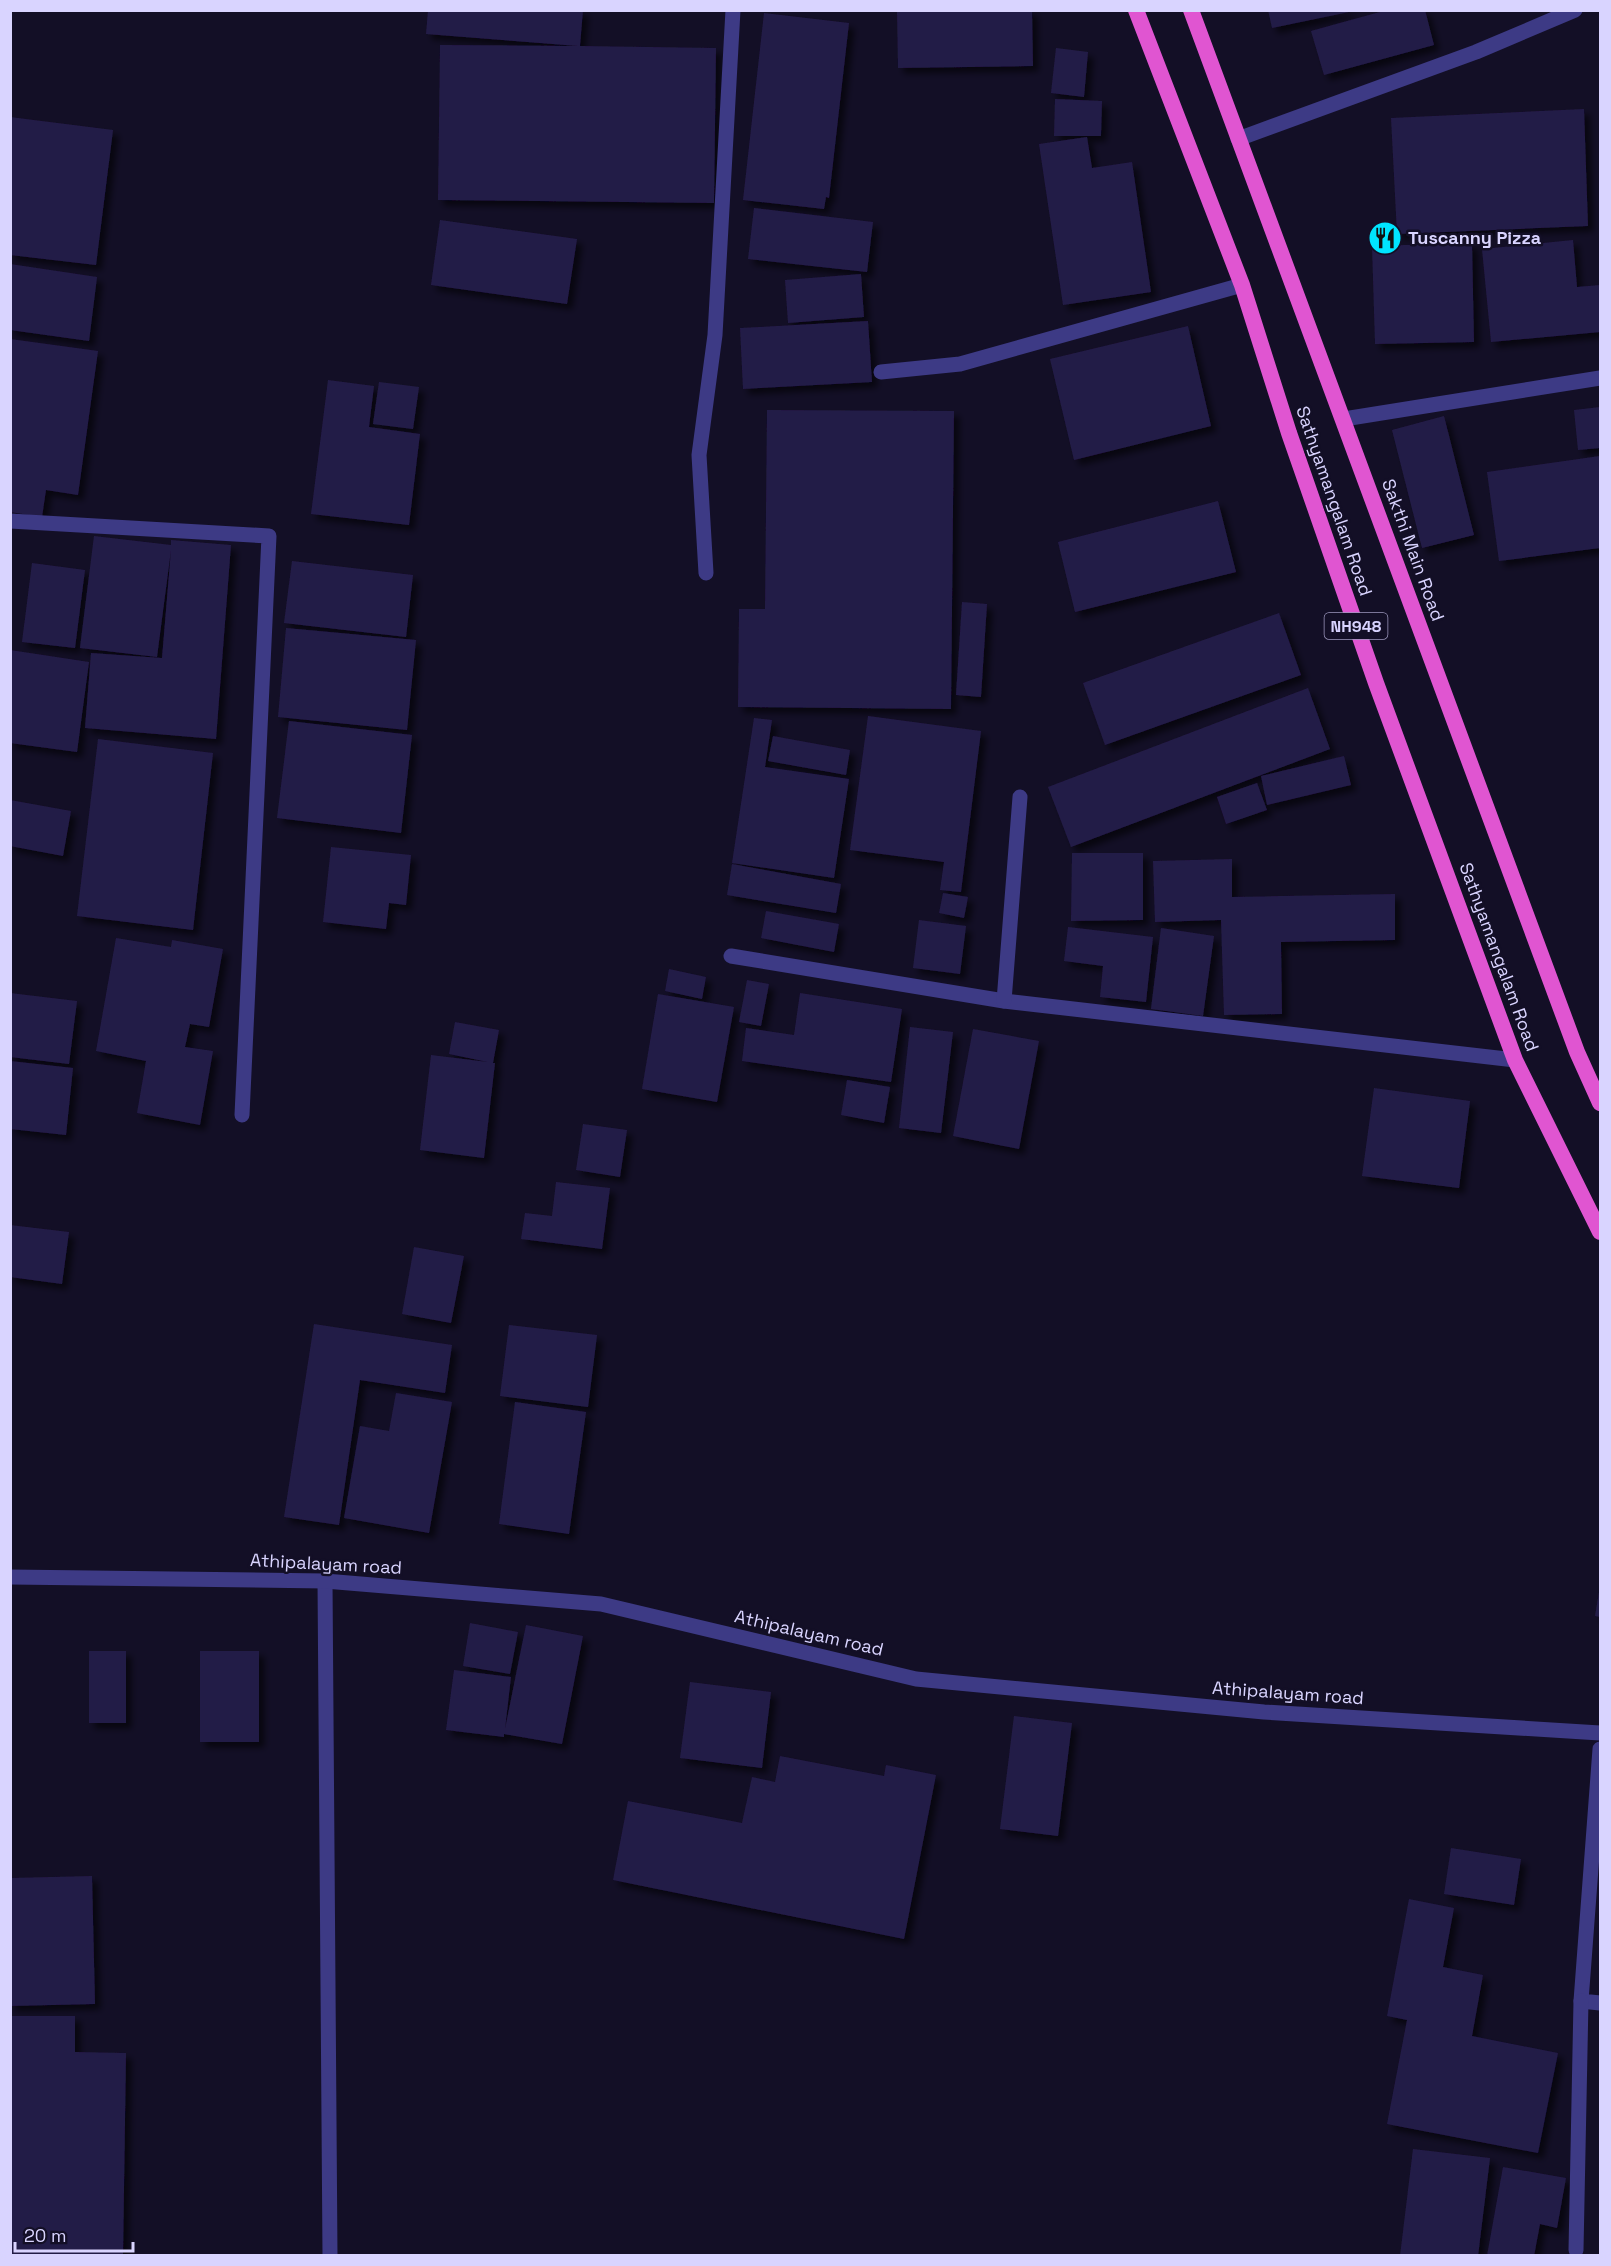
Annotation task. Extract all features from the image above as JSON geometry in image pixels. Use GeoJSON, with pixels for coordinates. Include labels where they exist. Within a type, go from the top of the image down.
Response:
{"type":"FeatureCollection","features":[{"type":"Feature","properties":{"kind":"highway","name":"Sathyamangalam Road"},"geometry":{"type":"LineString","coordinates":[[1136,10],[1242,285],[1289,433],[1376,683],[1515,1060],[1600,1232]]}},
{"type":"Feature","properties":{"kind":"highway","name":"Sakthi Main Road"},"geometry":{"type":"LineString","coordinates":[[1191,10],[1573,1041],[1600,1103]]}},
{"type":"Feature","properties":{"kind":"street"},"geometry":{"type":"LineString","coordinates":[[706,573],[699,455],[715,335],[734,10]]}},
{"type":"Feature","properties":{"kind":"street"},"geometry":{"type":"LineString","coordinates":[[1238,139],[1476,52],[1575,10]]}},
{"type":"Feature","properties":{"kind":"street"},"geometry":{"type":"LineString","coordinates":[[881,372],[960,364],[1242,285]]}},
{"type":"Feature","properties":{"kind":"street"},"geometry":{"type":"LineString","coordinates":[[1344,419],[1600,378]]}},
{"type":"Feature","properties":{"kind":"street"},"geometry":{"type":"LineString","coordinates":[[10,521],[269,536],[242,1115]]}},
{"type":"Feature","properties":{"kind":"street"},"geometry":{"type":"LineString","coordinates":[[1004,1001],[1020,797]]}},
{"type":"Feature","properties":{"kind":"street"},"geometry":{"type":"LineString","coordinates":[[731,956],[1004,1001],[1515,1060]]}},
{"type":"Feature","properties":{"kind":"street","name":"Athipalayam road"},"geometry":{"type":"LineString","coordinates":[[10,1577],[325,1581],[602,1604],[916,1679],[1264,1712],[1600,1732]]}},
{"type":"Feature","properties":{"kind":"street"},"geometry":{"type":"LineString","coordinates":[[325,1581],[330,2256]]}},
{"type":"Feature","properties":{"kind":"street"},"geometry":{"type":"LineString","coordinates":[[1576,2250],[1581,2001],[1600,1749]]}},
{"type":"Feature","properties":{"kind":"street"},"geometry":{"type":"LineString","coordinates":[[1581,2001],[1600,2003]]}},
{"type":"Feature","properties":{"kind":"building"},"geometry":{"type":"Polygon","coordinates":[[[428,10],[583,10],[580,46],[716,48],[714,203],[438,200],[440,45],[578,46],[426,34],[428,10]]]}},
{"type":"Feature","properties":{"kind":"building"},"geometry":{"type":"Polygon","coordinates":[[[897,10],[1032,10],[1033,66],[898,68],[897,10]]]}},
{"type":"Feature","properties":{"kind":"building"},"geometry":{"type":"Polygon","coordinates":[[[1268,10],[1349,10],[1349,12],[1272,28],[1268,10]]]}},
{"type":"Feature","properties":{"kind":"building"},"geometry":{"type":"Polygon","coordinates":[[[1387,10],[1425,10],[1434,45],[1324,75],[1311,31],[1387,10]]]}},
{"type":"Feature","properties":{"kind":"building"},"geometry":{"type":"Polygon","coordinates":[[[764,13],[849,23],[829,198],[826,197],[824,209],[743,200],[764,13]]]}},
{"type":"Feature","properties":{"kind":"building"},"geometry":{"type":"Polygon","coordinates":[[[1056,48],[1088,52],[1084,97],[1051,93],[1056,48]]]}},
{"type":"Feature","properties":{"kind":"building"},"geometry":{"type":"Polygon","coordinates":[[[1055,99],[1102,101],[1101,136],[1054,136],[1055,99]]]}},
{"type":"Feature","properties":{"kind":"building"},"geometry":{"type":"Polygon","coordinates":[[[1584,109],[1588,226],[1397,234],[1391,118],[1584,109]]]}},
{"type":"Feature","properties":{"kind":"building"},"geometry":{"type":"Polygon","coordinates":[[[10,117],[113,130],[96,265],[10,255],[10,117]]]}},
{"type":"Feature","properties":{"kind":"building"},"geometry":{"type":"Polygon","coordinates":[[[1087,137],[1092,168],[1132,162],[1151,292],[1063,305],[1039,144],[1087,137]]]}},
{"type":"Feature","properties":{"kind":"building"},"geometry":{"type":"Polygon","coordinates":[[[754,208],[873,222],[867,272],[748,259],[754,208]]]}},
{"type":"Feature","properties":{"kind":"building"},"geometry":{"type":"Polygon","coordinates":[[[440,220],[577,239],[567,304],[431,285],[440,220]]]}},
{"type":"Feature","properties":{"kind":"building"},"geometry":{"type":"Polygon","coordinates":[[[1573,240],[1577,287],[1600,285],[1600,332],[1491,342],[1482,249],[1573,240]]]}},
{"type":"Feature","properties":{"kind":"building"},"geometry":{"type":"Polygon","coordinates":[[[1472,243],[1474,342],[1375,344],[1372,246],[1472,243]]]}},
{"type":"Feature","properties":{"kind":"building"},"geometry":{"type":"Polygon","coordinates":[[[10,264],[97,277],[89,341],[10,330],[10,264]]]}},
{"type":"Feature","properties":{"kind":"building"},"geometry":{"type":"Polygon","coordinates":[[[861,274],[864,317],[788,323],[785,280],[861,274]]]}},
{"type":"Feature","properties":{"kind":"building"},"geometry":{"type":"Polygon","coordinates":[[[868,321],[872,382],[743,389],[740,328],[868,321]]]}},
{"type":"Feature","properties":{"kind":"building"},"geometry":{"type":"Polygon","coordinates":[[[1188,326],[1211,426],[1074,460],[1050,359],[1188,326]]]}},
{"type":"Feature","properties":{"kind":"building"},"geometry":{"type":"Polygon","coordinates":[[[10,339],[98,351],[78,495],[46,490],[42,517],[10,512],[10,339]]]}},
{"type":"Feature","properties":{"kind":"building"},"geometry":{"type":"Polygon","coordinates":[[[328,380],[374,386],[369,427],[420,434],[409,525],[311,514],[328,380]]]}},
{"type":"Feature","properties":{"kind":"building"},"geometry":{"type":"Polygon","coordinates":[[[379,382],[419,387],[413,429],[373,424],[379,382]]]}},
{"type":"Feature","properties":{"kind":"building"},"geometry":{"type":"Polygon","coordinates":[[[1600,407],[1600,448],[1578,450],[1574,410],[1600,407]]]}},
{"type":"Feature","properties":{"kind":"building"},"geometry":{"type":"Polygon","coordinates":[[[767,410],[954,411],[951,709],[738,707],[739,609],[765,609],[767,410]]]}},
{"type":"Feature","properties":{"kind":"building"},"geometry":{"type":"Polygon","coordinates":[[[1444,416],[1474,535],[1422,548],[1392,430],[1444,416]]]}},
{"type":"Feature","properties":{"kind":"building"},"geometry":{"type":"Polygon","coordinates":[[[1600,456],[1600,548],[1499,561],[1487,472],[1600,456]]]}},
{"type":"Feature","properties":{"kind":"building"},"geometry":{"type":"Polygon","coordinates":[[[1218,501],[1236,572],[1075,612],[1058,542],[1218,501]]]}},
{"type":"Feature","properties":{"kind":"building"},"geometry":{"type":"Polygon","coordinates":[[[94,536],[171,545],[171,540],[231,545],[216,739],[85,728],[91,653],[162,658],[171,550],[157,657],[80,648],[94,536]]]}},
{"type":"Feature","properties":{"kind":"building"},"geometry":{"type":"Polygon","coordinates":[[[292,561],[413,575],[406,637],[284,623],[292,561]]]}},
{"type":"Feature","properties":{"kind":"building"},"geometry":{"type":"Polygon","coordinates":[[[32,563],[85,570],[75,648],[22,642],[32,563]]]}},
{"type":"Feature","properties":{"kind":"building"},"geometry":{"type":"Polygon","coordinates":[[[962,602],[987,604],[981,697],[956,695],[962,602]]]}},
{"type":"Feature","properties":{"kind":"building"},"geometry":{"type":"Polygon","coordinates":[[[1279,613],[1301,675],[1105,745],[1083,683],[1279,613]]]}},
{"type":"Feature","properties":{"kind":"building"},"geometry":{"type":"Polygon","coordinates":[[[286,628],[416,640],[407,730],[278,717],[286,628]]]}},
{"type":"Feature","properties":{"kind":"building"},"geometry":{"type":"Polygon","coordinates":[[[10,650],[89,662],[77,752],[10,743],[10,650]]]}},
{"type":"Feature","properties":{"kind":"building"},"geometry":{"type":"Polygon","coordinates":[[[1308,688],[1330,749],[1071,847],[1048,787],[1308,688]]]}},
{"type":"Feature","properties":{"kind":"building"},"geometry":{"type":"Polygon","coordinates":[[[868,716],[981,731],[961,892],[940,890],[944,862],[850,850],[868,716]]]}},
{"type":"Feature","properties":{"kind":"building"},"geometry":{"type":"Polygon","coordinates":[[[754,718],[772,720],[765,767],[849,779],[834,878],[732,863],[754,718]]]}},
{"type":"Feature","properties":{"kind":"building"},"geometry":{"type":"Polygon","coordinates":[[[289,721],[412,735],[401,833],[277,818],[289,721]]]}},
{"type":"Feature","properties":{"kind":"building"},"geometry":{"type":"Polygon","coordinates":[[[773,736],[850,750],[846,775],[768,761],[773,736]]]}},
{"type":"Feature","properties":{"kind":"building"},"geometry":{"type":"Polygon","coordinates":[[[98,739],[213,753],[193,930],[77,916],[98,739]]]}},
{"type":"Feature","properties":{"kind":"building"},"geometry":{"type":"Polygon","coordinates":[[[1344,756],[1351,785],[1267,805],[1261,776],[1344,756]]]}},
{"type":"Feature","properties":{"kind":"building"},"geometry":{"type":"Polygon","coordinates":[[[1257,783],[1267,810],[1226,824],[1217,797],[1257,783]]]}},
{"type":"Feature","properties":{"kind":"building"},"geometry":{"type":"Polygon","coordinates":[[[10,800],[71,811],[63,856],[10,846],[10,800]]]}},
{"type":"Feature","properties":{"kind":"building"},"geometry":{"type":"Polygon","coordinates":[[[331,847],[411,855],[406,905],[389,903],[386,929],[323,922],[331,847]]]}},
{"type":"Feature","properties":{"kind":"building"},"geometry":{"type":"Polygon","coordinates":[[[1072,853],[1143,853],[1143,920],[1071,921],[1072,853]]]}},
{"type":"Feature","properties":{"kind":"building"},"geometry":{"type":"Polygon","coordinates":[[[1232,859],[1232,897],[1395,894],[1395,940],[1281,942],[1282,1014],[1224,1015],[1221,920],[1155,922],[1153,861],[1232,859]]]}},
{"type":"Feature","properties":{"kind":"building"},"geometry":{"type":"Polygon","coordinates":[[[732,864],[841,884],[836,913],[727,895],[732,864]]]}},
{"type":"Feature","properties":{"kind":"building"},"geometry":{"type":"Polygon","coordinates":[[[943,893],[968,897],[964,918],[939,913],[943,893]]]}},
{"type":"Feature","properties":{"kind":"building"},"geometry":{"type":"Polygon","coordinates":[[[766,911],[839,924],[834,952],[761,938],[766,911]]]}},
{"type":"Feature","properties":{"kind":"building"},"geometry":{"type":"Polygon","coordinates":[[[919,920],[966,926],[960,974],[913,968],[919,920]]]}},
{"type":"Feature","properties":{"kind":"building"},"geometry":{"type":"Polygon","coordinates":[[[1068,927],[1153,937],[1146,1002],[1100,997],[1103,966],[1064,961],[1068,927]]]}},
{"type":"Feature","properties":{"kind":"building"},"geometry":{"type":"Polygon","coordinates":[[[1161,928],[1214,936],[1203,1016],[1151,1009],[1161,928]]]}},
{"type":"Feature","properties":{"kind":"building"},"geometry":{"type":"Polygon","coordinates":[[[116,938],[171,947],[172,940],[223,949],[209,1027],[190,1024],[185,1047],[213,1051],[200,1125],[137,1113],[146,1061],[96,1051],[116,938]]]}},
{"type":"Feature","properties":{"kind":"building"},"geometry":{"type":"Polygon","coordinates":[[[669,969],[706,977],[702,999],[665,991],[669,969]]]}},
{"type":"Feature","properties":{"kind":"building"},"geometry":{"type":"Polygon","coordinates":[[[747,980],[769,984],[761,1026],[739,1022],[747,980]]]}},
{"type":"Feature","properties":{"kind":"building"},"geometry":{"type":"Polygon","coordinates":[[[10,993],[77,1001],[69,1064],[10,1057],[10,993]]]}},
{"type":"Feature","properties":{"kind":"building"},"geometry":{"type":"Polygon","coordinates":[[[800,993],[902,1009],[891,1082],[742,1061],[746,1028],[794,1035],[800,993]]]}},
{"type":"Feature","properties":{"kind":"building"},"geometry":{"type":"Polygon","coordinates":[[[658,994],[734,1007],[717,1102],[642,1089],[658,994]]]}},
{"type":"Feature","properties":{"kind":"building"},"geometry":{"type":"Polygon","coordinates":[[[455,1022],[499,1030],[493,1063],[495,1063],[484,1158],[420,1150],[431,1055],[488,1062],[449,1054],[455,1022]]]}},
{"type":"Feature","properties":{"kind":"building"},"geometry":{"type":"Polygon","coordinates":[[[910,1027],[953,1032],[941,1133],[899,1128],[910,1027]]]}},
{"type":"Feature","properties":{"kind":"building"},"geometry":{"type":"Polygon","coordinates":[[[973,1029],[1039,1041],[1019,1149],[953,1136],[973,1029]]]}},
{"type":"Feature","properties":{"kind":"building"},"geometry":{"type":"Polygon","coordinates":[[[10,1061],[73,1068],[66,1135],[10,1129],[10,1061]]]}},
{"type":"Feature","properties":{"kind":"building"},"geometry":{"type":"Polygon","coordinates":[[[847,1080],[890,1087],[884,1123],[841,1115],[847,1080]]]}},
{"type":"Feature","properties":{"kind":"building"},"geometry":{"type":"Polygon","coordinates":[[[1374,1088],[1470,1101],[1459,1188],[1362,1176],[1374,1088]]]}},
{"type":"Feature","properties":{"kind":"building"},"geometry":{"type":"Polygon","coordinates":[[[583,1124],[627,1130],[620,1177],[576,1170],[583,1124]]]}},
{"type":"Feature","properties":{"kind":"building"},"geometry":{"type":"Polygon","coordinates":[[[556,1182],[610,1188],[602,1249],[521,1239],[525,1213],[552,1216],[556,1182]]]}},
{"type":"Feature","properties":{"kind":"building"},"geometry":{"type":"Polygon","coordinates":[[[10,1225],[69,1232],[62,1284],[10,1277],[10,1225]]]}},
{"type":"Feature","properties":{"kind":"building"},"geometry":{"type":"Polygon","coordinates":[[[414,1247],[464,1256],[451,1323],[402,1314],[414,1247]]]}},
{"type":"Feature","properties":{"kind":"building"},"geometry":{"type":"Polygon","coordinates":[[[314,1324],[452,1345],[445,1393],[360,1380],[339,1525],[284,1517],[314,1324]]]}},
{"type":"Feature","properties":{"kind":"building"},"geometry":{"type":"Polygon","coordinates":[[[509,1325],[597,1335],[588,1407],[500,1396],[509,1325]]]}},
{"type":"Feature","properties":{"kind":"building"},"geometry":{"type":"Polygon","coordinates":[[[396,1393],[452,1402],[429,1533],[344,1518],[360,1426],[389,1431],[396,1393]]]}},
{"type":"Feature","properties":{"kind":"building"},"geometry":{"type":"Polygon","coordinates":[[[515,1402],[586,1412],[569,1534],[499,1524],[515,1402]]]}},
{"type":"Feature","properties":{"kind":"building"},"geometry":{"type":"Polygon","coordinates":[[[1600,1592],[1600,1617],[1595,1616],[1600,1592]]]}},
{"type":"Feature","properties":{"kind":"building"},"geometry":{"type":"Polygon","coordinates":[[[470,1623],[518,1632],[510,1674],[463,1666],[470,1623]]]}},
{"type":"Feature","properties":{"kind":"building"},"geometry":{"type":"Polygon","coordinates":[[[526,1625],[583,1636],[562,1744],[504,1734],[504,1737],[446,1730],[454,1670],[511,1677],[505,1729],[526,1625]]]}},
{"type":"Feature","properties":{"kind":"building"},"geometry":{"type":"Polygon","coordinates":[[[89,1651],[126,1651],[126,1723],[89,1723],[89,1651]]]}},
{"type":"Feature","properties":{"kind":"building"},"geometry":{"type":"Polygon","coordinates":[[[200,1651],[259,1651],[259,1742],[200,1742],[200,1651]]]}},
{"type":"Feature","properties":{"kind":"building"},"geometry":{"type":"Polygon","coordinates":[[[690,1682],[771,1692],[762,1768],[680,1758],[690,1682]]]}},
{"type":"Feature","properties":{"kind":"building"},"geometry":{"type":"Polygon","coordinates":[[[1014,1716],[1072,1723],[1058,1836],[1000,1829],[1014,1716]]]}},
{"type":"Feature","properties":{"kind":"building"},"geometry":{"type":"Polygon","coordinates":[[[780,1756],[884,1776],[886,1765],[936,1775],[904,1939],[613,1880],[628,1801],[742,1823],[752,1777],[775,1782],[780,1756]]]}},
{"type":"Feature","properties":{"kind":"building"},"geometry":{"type":"Polygon","coordinates":[[[1451,1848],[1521,1859],[1514,1905],[1444,1894],[1451,1848]]]}},
{"type":"Feature","properties":{"kind":"building"},"geometry":{"type":"Polygon","coordinates":[[[92,1876],[95,2004],[10,2006],[10,1878],[92,1876]]]}},
{"type":"Feature","properties":{"kind":"building"},"geometry":{"type":"Polygon","coordinates":[[[1409,1899],[1454,1908],[1443,1967],[1483,1975],[1472,2036],[1558,2053],[1538,2153],[1387,2124],[1407,2020],[1387,2016],[1409,1899]]]}},
{"type":"Feature","properties":{"kind":"building"},"geometry":{"type":"Polygon","coordinates":[[[10,2016],[75,2016],[75,2052],[126,2053],[123,2256],[10,2256],[10,2016]]]}},
{"type":"Feature","properties":{"kind":"building"},"geometry":{"type":"Polygon","coordinates":[[[1413,2149],[1490,2158],[1478,2256],[1400,2256],[1413,2149]]]}},
{"type":"Feature","properties":{"kind":"building"},"geometry":{"type":"Polygon","coordinates":[[[1503,2167],[1566,2178],[1557,2228],[1540,2224],[1534,2256],[1487,2256],[1503,2167]]]}},
{"type":"Feature","properties":{"kind":"place","name":"Tuscanny Pizza"},"geometry":{"type":"Point","coordinates":[1385,238]}}]}
